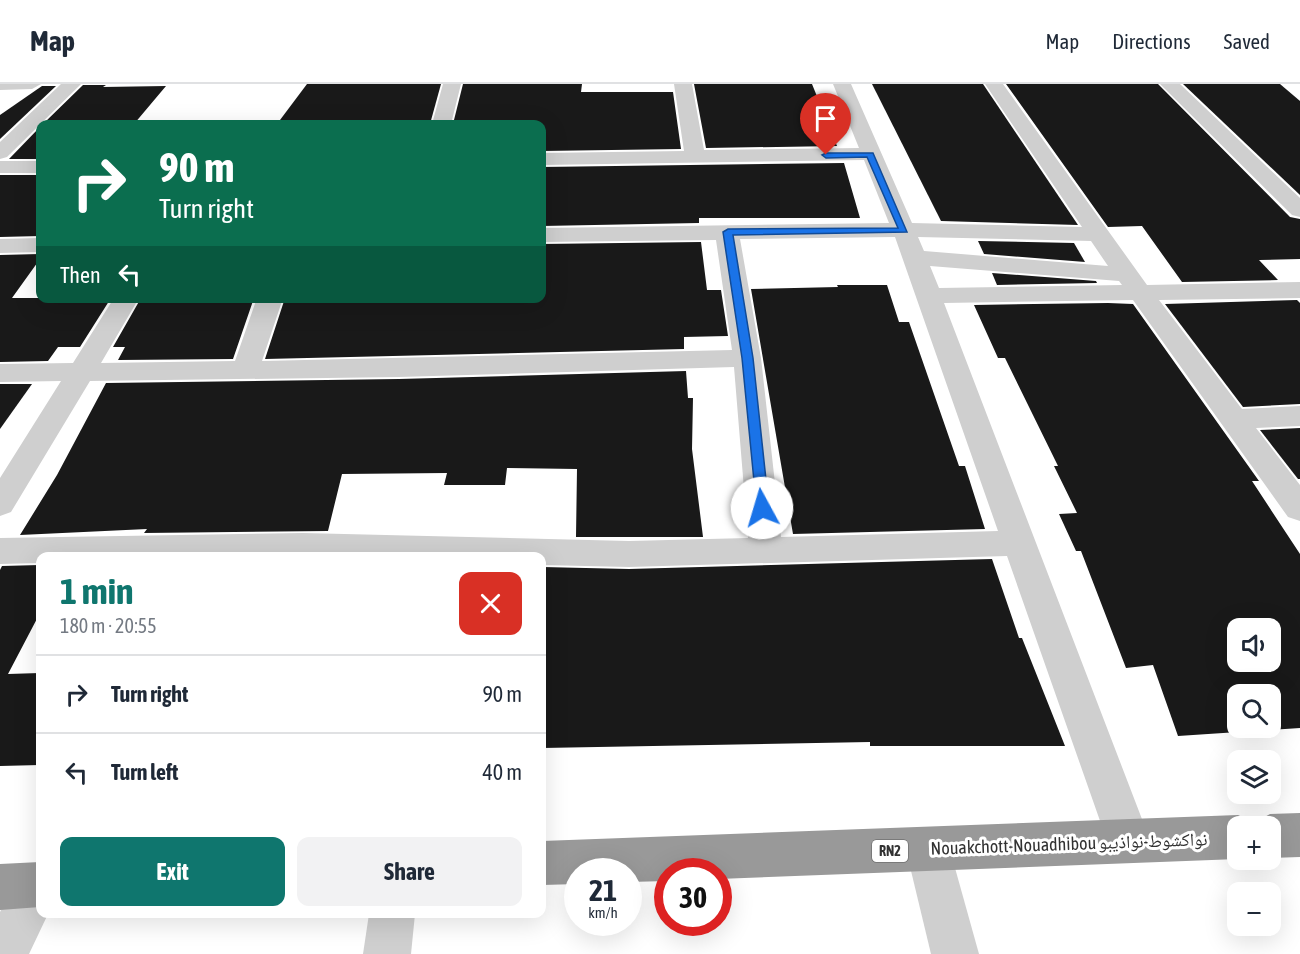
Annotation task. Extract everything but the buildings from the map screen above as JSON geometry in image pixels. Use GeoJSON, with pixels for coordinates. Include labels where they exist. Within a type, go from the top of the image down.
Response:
{"type":"FeatureCollection","features":[{"type":"Feature","properties":{"kind":"highway"},"geometry":{"type":"LineString","coordinates":[[1281,836],[1300,835]]}},
{"type":"Feature","properties":{"kind":"highway","name":"Nouakchott-Nouadhibou نواكشوط-نواذيبو"},"geometry":{"type":"LineString","coordinates":[[546,862],[928,850],[1227,837]]}},
{"type":"Feature","properties":{"kind":"street"},"geometry":{"type":"LineString","coordinates":[[0,85],[32,84]]}},
{"type":"Feature","properties":{"kind":"street"},"geometry":{"type":"LineString","coordinates":[[0,153],[72,84]]}},
{"type":"Feature","properties":{"kind":"street"},"geometry":{"type":"LineString","coordinates":[[442,120],[452,84]]}},
{"type":"Feature","properties":{"kind":"street"},"geometry":{"type":"LineString","coordinates":[[683,84],[695,158]]}},
{"type":"Feature","properties":{"kind":"street"},"geometry":{"type":"LineString","coordinates":[[842,84],[915,258],[1128,840]]}},
{"type":"Feature","properties":{"kind":"street"},"geometry":{"type":"LineString","coordinates":[[994,84],[1099,234],[1300,509]]}},
{"type":"Feature","properties":{"kind":"street"},"geometry":{"type":"LineString","coordinates":[[1169,84],[1300,210]]}},
{"type":"Feature","properties":{"kind":"street"},"geometry":{"type":"LineString","coordinates":[[546,159],[870,154]]}},
{"type":"Feature","properties":{"kind":"street"},"geometry":{"type":"LineString","coordinates":[[0,167],[36,167]]}},
{"type":"Feature","properties":{"kind":"street"},"geometry":{"type":"LineString","coordinates":[[546,235],[904,230],[1099,234]]}},
{"type":"Feature","properties":{"kind":"street"},"geometry":{"type":"LineString","coordinates":[[728,232],[747,358],[766,551]]}},
{"type":"Feature","properties":{"kind":"street"},"geometry":{"type":"LineString","coordinates":[[1059,233],[1084,271]]}},
{"type":"Feature","properties":{"kind":"street"},"geometry":{"type":"LineString","coordinates":[[0,246],[36,245]]}},
{"type":"Feature","properties":{"kind":"street"},"geometry":{"type":"LineString","coordinates":[[915,258],[1084,271],[1135,284]]}},
{"type":"Feature","properties":{"kind":"street"},"geometry":{"type":"LineString","coordinates":[[929,296],[1135,284],[1300,290]]}},
{"type":"Feature","properties":{"kind":"street"},"geometry":{"type":"LineString","coordinates":[[2,497],[124,303]]}},
{"type":"Feature","properties":{"kind":"street"},"geometry":{"type":"LineString","coordinates":[[245,371],[268,303]]}},
{"type":"Feature","properties":{"kind":"street"},"geometry":{"type":"LineString","coordinates":[[0,373],[245,371],[747,358]]}},
{"type":"Feature","properties":{"kind":"street"},"geometry":{"type":"LineString","coordinates":[[1233,419],[1300,416]]}},
{"type":"Feature","properties":{"kind":"street"},"geometry":{"type":"LineString","coordinates":[[0,550],[303,546],[629,554],[1019,543]]}},
{"type":"Feature","properties":{"kind":"street"},"geometry":{"type":"LineString","coordinates":[[928,850],[955,954]]}},
{"type":"Feature","properties":{"kind":"street"},"geometry":{"type":"LineString","coordinates":[[4,954],[26,886]]}},
{"type":"Feature","properties":{"kind":"street"},"geometry":{"type":"LineString","coordinates":[[387,954],[392,918]]}},
{"type":"Feature","properties":{"kind":"route"},"geometry":{"type":"LineString","coordinates":[[762,508],[747,358],[728,232],[904,230],[870,154],[826,155]]}}]}
